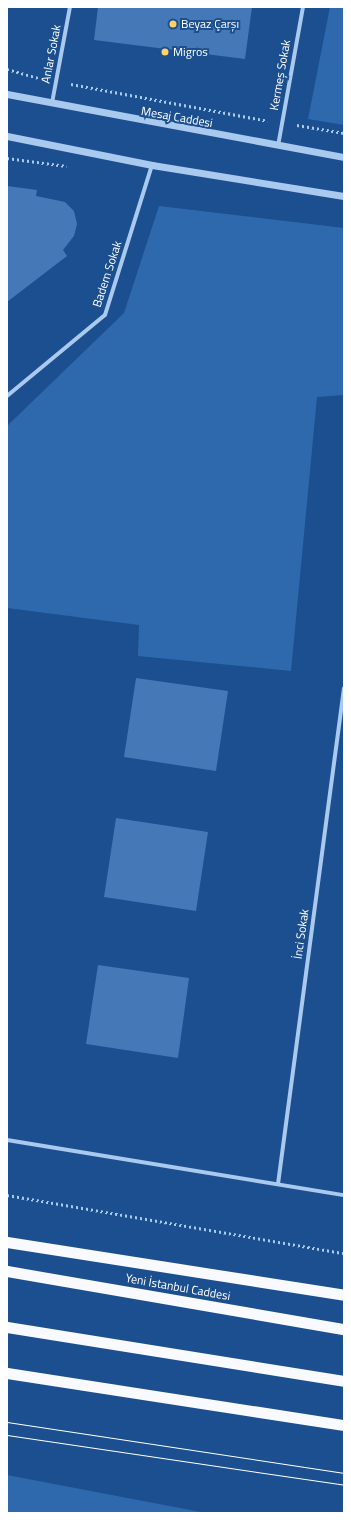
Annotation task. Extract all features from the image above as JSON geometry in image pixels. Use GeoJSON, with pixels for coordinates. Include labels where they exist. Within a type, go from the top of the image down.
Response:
{"type":"FeatureCollection","features":[{"type":"Feature","properties":{"kind":"highway"},"geometry":{"type":"LineString","coordinates":[[7,1242],[344,1295]]}},
{"type":"Feature","properties":{"kind":"highway","name":"Yeni İstanbul Caddesi"},"geometry":{"type":"LineString","coordinates":[[7,1271],[344,1329]]}},
{"type":"Feature","properties":{"kind":"highway"},"geometry":{"type":"LineString","coordinates":[[7,1327],[344,1381]]}},
{"type":"Feature","properties":{"kind":"highway"},"geometry":{"type":"LineString","coordinates":[[7,1373],[344,1425]]}},
{"type":"Feature","properties":{"kind":"street","name":"Anlar Sokak"},"geometry":{"type":"LineString","coordinates":[[51,105],[70,7]]}},
{"type":"Feature","properties":{"kind":"street","name":"Kermeş Sokak"},"geometry":{"type":"LineString","coordinates":[[278,146],[303,7]]}},
{"type":"Feature","properties":{"kind":"street","name":"Mesaj Caddesi"},"geometry":{"type":"LineString","coordinates":[[7,94],[51,105],[344,157]]}},
{"type":"Feature","properties":{"kind":"street"},"geometry":{"type":"LineString","coordinates":[[7,136],[152,165],[344,196]]}},
{"type":"Feature","properties":{"kind":"street","name":"Badem Sokak"},"geometry":{"type":"LineString","coordinates":[[7,396],[105,315],[152,165]]}},
{"type":"Feature","properties":{"kind":"street","name":"İnci Sokak"},"geometry":{"type":"LineString","coordinates":[[278,1184],[344,688]]}},
{"type":"Feature","properties":{"kind":"street"},"geometry":{"type":"LineString","coordinates":[[7,1140],[344,1195]]}},
{"type":"Feature","properties":{"kind":"path"},"geometry":{"type":"LineString","coordinates":[[7,69],[56,82],[282,123],[344,132]]}},
{"type":"Feature","properties":{"kind":"path"},"geometry":{"type":"LineString","coordinates":[[7,1195],[344,1253]]}},
{"type":"Feature","properties":{"kind":"shaded area"},"geometry":{"type":"Polygon","coordinates":[[[330,7],[344,7],[344,125],[308,119],[330,7]]]}},
{"type":"Feature","properties":{"kind":"shaded area"},"geometry":{"type":"Polygon","coordinates":[[[159,206],[344,228],[344,395],[317,397],[291,671],[138,656],[139,625],[7,608],[7,426],[124,313],[159,206]]]}},
{"type":"Feature","properties":{"kind":"shaded area"},"geometry":{"type":"Polygon","coordinates":[[[7,1475],[206,1513],[7,1513],[7,1475]]]}},
{"type":"Feature","properties":{"kind":"building","name":"Beyaz Çarşı"},"geometry":{"type":"Polygon","coordinates":[[[98,7],[252,7],[245,59],[94,40],[98,7]]]}},
{"type":"Feature","properties":{"kind":"building"},"geometry":{"type":"Polygon","coordinates":[[[7,186],[37,190],[36,196],[65,202],[74,211],[77,224],[74,236],[63,250],[67,256],[7,302],[7,186]]]}},
{"type":"Feature","properties":{"kind":"building"},"geometry":{"type":"Polygon","coordinates":[[[136,678],[228,691],[216,771],[124,757],[136,678]]]}},
{"type":"Feature","properties":{"kind":"building"},"geometry":{"type":"Polygon","coordinates":[[[116,818],[208,832],[196,911],[104,897],[116,818]]]}},
{"type":"Feature","properties":{"kind":"building"},"geometry":{"type":"Polygon","coordinates":[[[98,965],[189,978],[178,1058],[86,1044],[98,965]]]}},
{"type":"Feature","properties":{"kind":"tram line"},"geometry":{"type":"LineString","coordinates":[[7,1422],[344,1473]]}},
{"type":"Feature","properties":{"kind":"tram line"},"geometry":{"type":"LineString","coordinates":[[7,1435],[344,1485]]}},
{"type":"Feature","properties":{"kind":"place","name":"Beyaz Çarşı"},"geometry":{"type":"Point","coordinates":[173,24]}},
{"type":"Feature","properties":{"kind":"place","name":"Migros"},"geometry":{"type":"Point","coordinates":[165,52]}}]}
